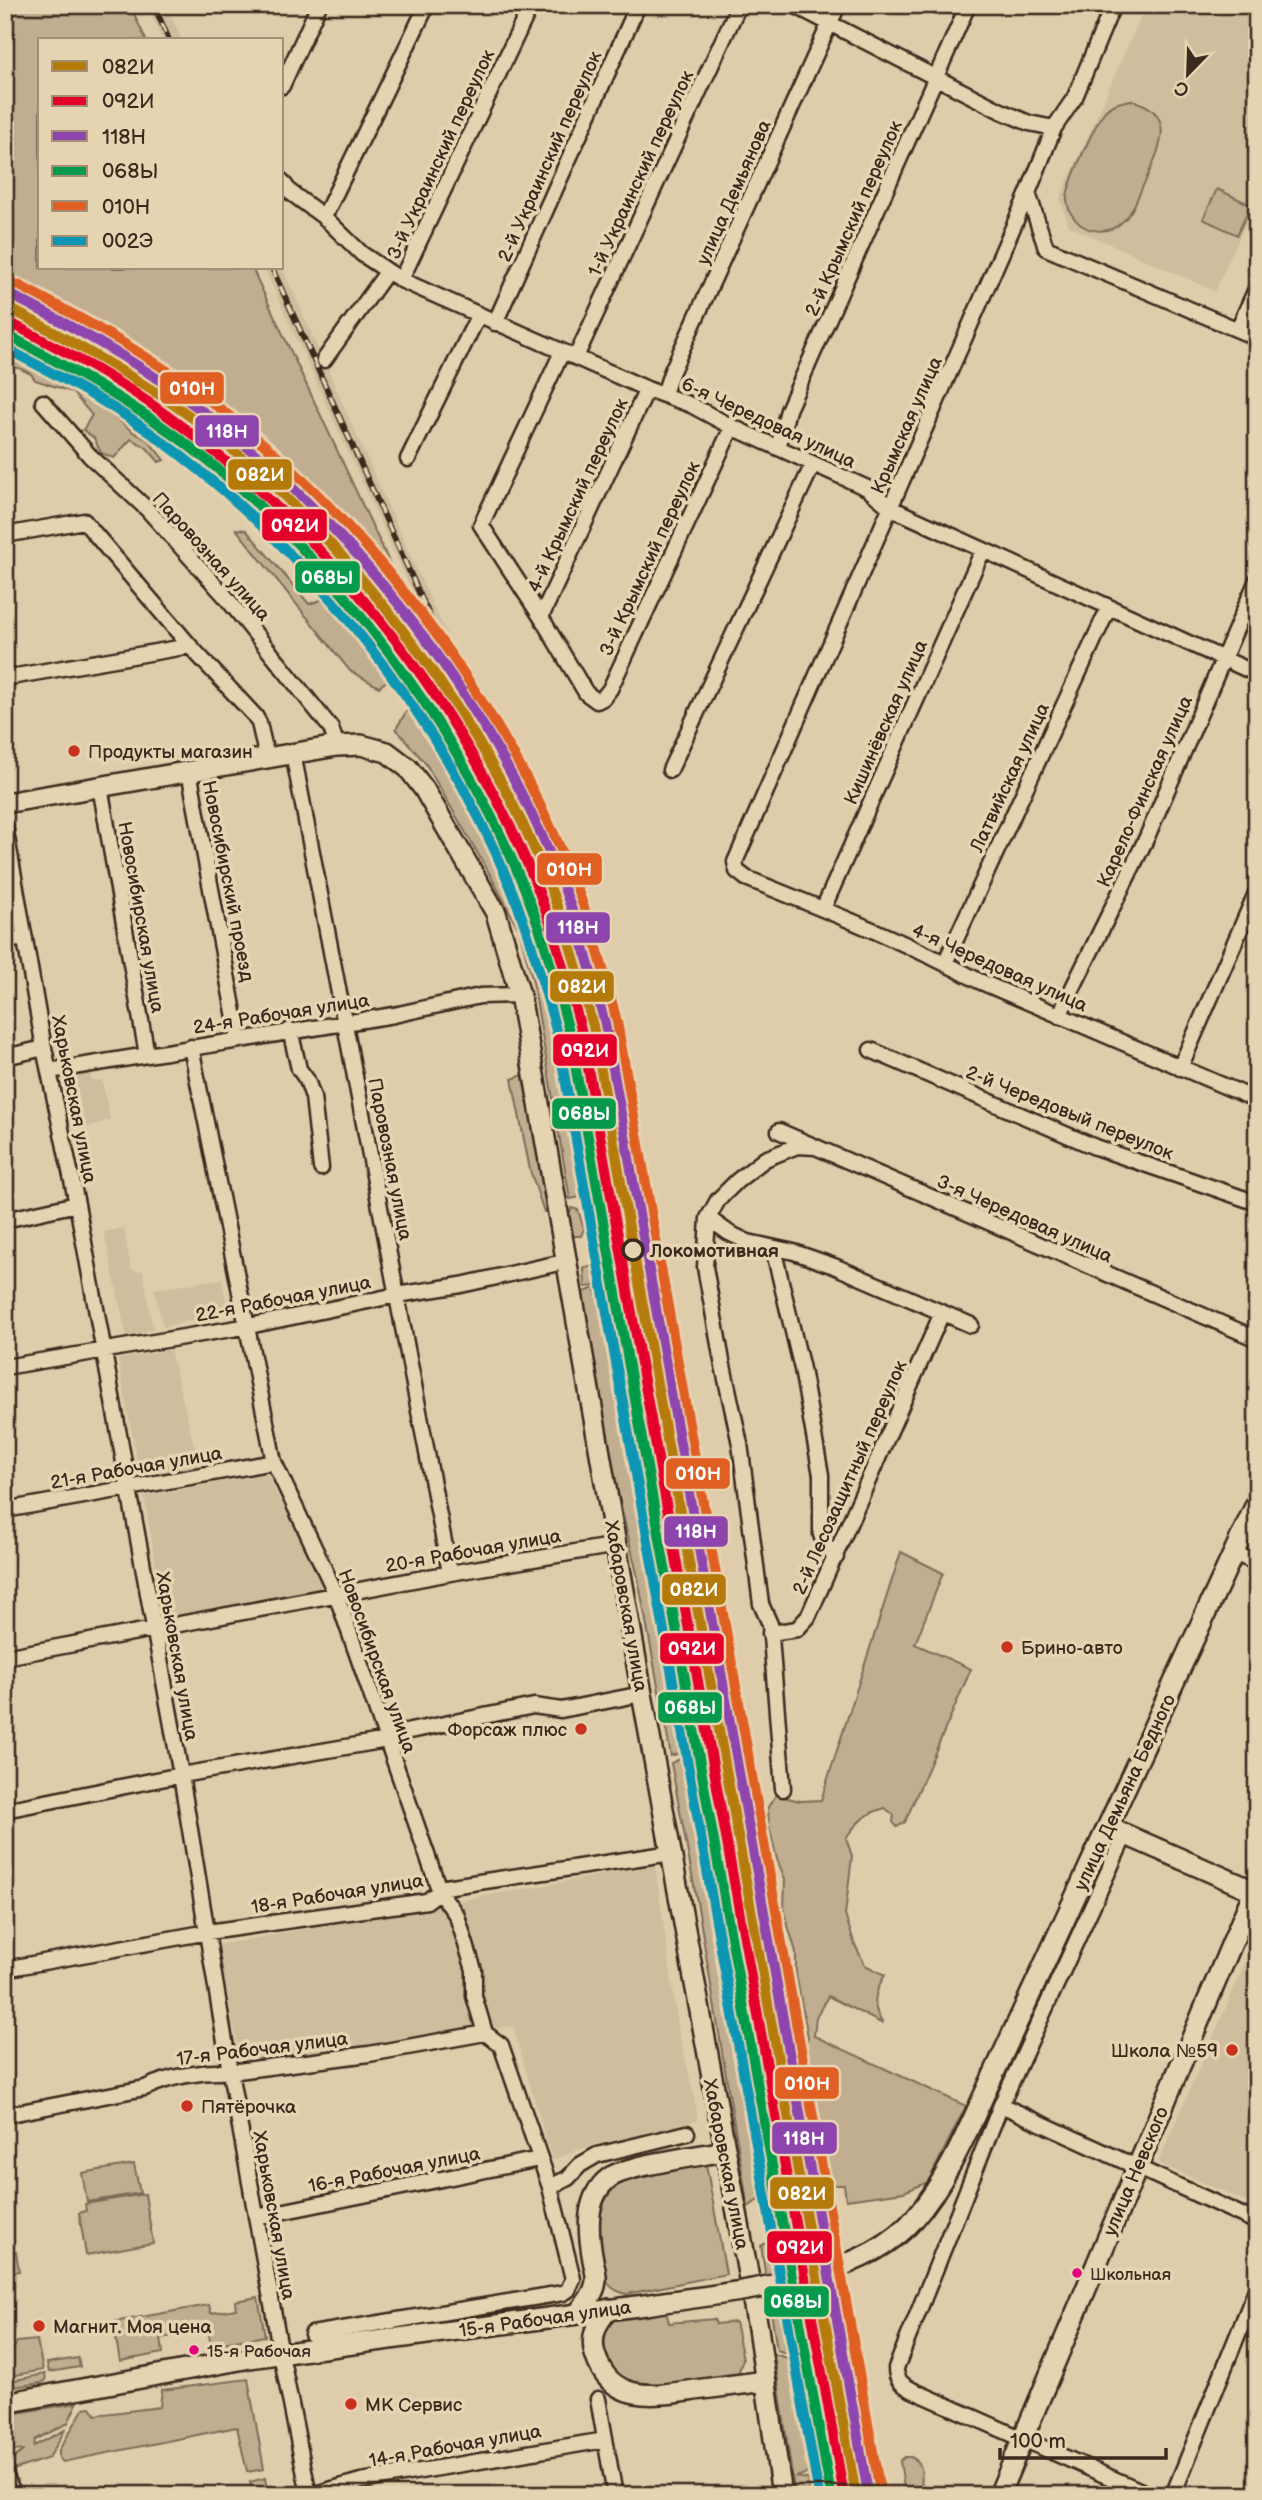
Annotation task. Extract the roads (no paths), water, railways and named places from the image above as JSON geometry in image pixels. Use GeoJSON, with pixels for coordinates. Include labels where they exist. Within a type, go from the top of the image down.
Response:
{"type":"FeatureCollection","features":[{"type":"Feature","properties":{"kind":"main road","name":"Хабаровская улица"},"geometry":{"type":"LineString","coordinates":[[337,746],[360,745],[387,752],[408,768],[424,789],[496,913],[520,995],[642,1694],[758,2328],[782,2495]]}},
{"type":"Feature","properties":{"kind":"main road"},"geometry":{"type":"LineString","coordinates":[[5,803],[337,746]]}},
{"type":"Feature","properties":{"kind":"main road","name":"улица Демьяна Бедного"},"geometry":{"type":"LineString","coordinates":[[990,2082],[1116,1831],[1257,1502]]}},
{"type":"Feature","properties":{"kind":"main road"},"geometry":{"type":"LineString","coordinates":[[1116,1831],[1256,1890]]}},
{"type":"Feature","properties":{"kind":"main road","name":"улица Невского"},"geometry":{"type":"LineString","coordinates":[[999,2495],[1136,2165],[1256,1890]]}},
{"type":"Feature","properties":{"kind":"main road","name":"15-я Рабочая улица"},"geometry":{"type":"LineString","coordinates":[[5,2403],[281,2354],[352,2336],[570,2315],[640,2305],[806,2278],[849,2264],[878,2250],[914,2220],[935,2193],[955,2158],[990,2082]]}},
{"type":"Feature","properties":{"kind":"main road"},"geometry":{"type":"LineString","coordinates":[[593,2339],[580,2322],[570,2315],[587,2301],[596,2282],[589,2237],[590,2214],[598,2190],[609,2178],[651,2165],[725,2151]]}},
{"type":"Feature","properties":{"kind":"main road"},"geometry":{"type":"LineString","coordinates":[[596,2282],[608,2294],[640,2305]]}},
{"type":"Feature","properties":{"kind":"main road"},"geometry":{"type":"LineString","coordinates":[[609,2309],[597,2324],[593,2339],[594,2351],[601,2369],[613,2384],[629,2392],[653,2396],[766,2381]]}},
{"type":"Feature","properties":{"kind":"street"},"geometry":{"type":"LineString","coordinates":[[284,82],[319,5]]}},
{"type":"Feature","properties":{"kind":"street"},"geometry":{"type":"LineString","coordinates":[[324,217],[428,5]]}},
{"type":"Feature","properties":{"kind":"street","name":"3-й Украинский переулок"},"geometry":{"type":"LineString","coordinates":[[401,280],[531,5]]}},
{"type":"Feature","properties":{"kind":"street","name":"2-й Украинский переулок"},"geometry":{"type":"LineString","coordinates":[[495,323],[638,5]]}},
{"type":"Feature","properties":{"kind":"street","name":"1-й Украинский переулок"},"geometry":{"type":"LineString","coordinates":[[541,617],[481,525],[569,354],[739,5]]}},
{"type":"Feature","properties":{"kind":"street"},"geometry":{"type":"LineString","coordinates":[[794,5],[936,79],[1029,123],[1054,128]]}},
{"type":"Feature","properties":{"kind":"street","name":"улица Демьянова"},"geometry":{"type":"LineString","coordinates":[[664,394],[671,373],[838,5]]}},
{"type":"Feature","properties":{"kind":"street","name":"2-й Крымский переулок"},"geometry":{"type":"LineString","coordinates":[[778,448],[788,410],[968,5]]}},
{"type":"Feature","properties":{"kind":"street","name":"Крымская улица"},"geometry":{"type":"LineString","coordinates":[[736,862],[1054,128],[1075,97],[1113,5]]}},
{"type":"Feature","properties":{"kind":"street","name":"6-я Чередовая улица"},"geometry":{"type":"LineString","coordinates":[[284,183],[290,192],[324,217],[343,237],[401,280],[647,389],[691,405],[867,488],[891,509],[1257,674]]}},
{"type":"Feature","properties":{"kind":"street"},"geometry":{"type":"LineString","coordinates":[[1028,193],[1046,248],[1257,338]]}},
{"type":"Feature","properties":{"kind":"street"},"geometry":{"type":"LineString","coordinates":[[324,360],[387,272]]}},
{"type":"Feature","properties":{"kind":"street"},"geometry":{"type":"LineString","coordinates":[[1238,329],[1257,288]]}},
{"type":"Feature","properties":{"kind":"street"},"geometry":{"type":"LineString","coordinates":[[408,459],[478,316]]}},
{"type":"Feature","properties":{"kind":"street","name":"4-й Крымский переулок"},"geometry":{"type":"LineString","coordinates":[[541,617],[647,389]]}},
{"type":"Feature","properties":{"kind":"street","name":"Паровозная улица"},"geometry":{"type":"LineString","coordinates":[[43,402],[90,456],[147,509],[225,596],[331,728],[337,746]]}},
{"type":"Feature","properties":{"kind":"street","name":"3-й Крымский переулок"},"geometry":{"type":"LineString","coordinates":[[541,617],[586,693],[597,701],[603,698],[610,689],[732,426]]}},
{"type":"Feature","properties":{"kind":"street"},"geometry":{"type":"LineString","coordinates":[[670,770],[813,464]]}},
{"type":"Feature","properties":{"kind":"street"},"geometry":{"type":"LineString","coordinates":[[5,535],[84,521],[190,646],[255,716],[267,758]]}},
{"type":"Feature","properties":{"kind":"street","name":"Кишинёвская улица"},"geometry":{"type":"LineString","coordinates":[[823,909],[983,550]]}},
{"type":"Feature","properties":{"kind":"street","name":"Карело-Финская улица"},"geometry":{"type":"LineString","coordinates":[[1059,1016],[1147,837],[1257,580]]}},
{"type":"Feature","properties":{"kind":"street","name":"Латвийская улица"},"geometry":{"type":"LineString","coordinates":[[945,963],[1109,607]]}},
{"type":"Feature","properties":{"kind":"street"},"geometry":{"type":"LineString","coordinates":[[5,678],[190,646]]}},
{"type":"Feature","properties":{"kind":"street","name":"Паровозная улица"},"geometry":{"type":"LineString","coordinates":[[293,753],[450,1573]]}},
{"type":"Feature","properties":{"kind":"street","name":"Новосибирский проезд"},"geometry":{"type":"LineString","coordinates":[[189,771],[239,1039]]}},
{"type":"Feature","properties":{"kind":"street","name":"Новосибирская улица"},"geometry":{"type":"LineString","coordinates":[[100,786],[147,1055]]}},
{"type":"Feature","properties":{"kind":"street","name":"Харьковская улица"},"geometry":{"type":"LineString","coordinates":[[5,826],[44,1048],[77,1204],[181,1775],[230,2072],[281,2354],[310,2495]]}},
{"type":"Feature","properties":{"kind":"street","name":"4-я Чередовая улица"},"geometry":{"type":"LineString","coordinates":[[736,862],[737,871],[747,878],[1257,1100]]}},
{"type":"Feature","properties":{"kind":"street"},"geometry":{"type":"LineString","coordinates":[[1180,1068],[1257,891]]}},
{"type":"Feature","properties":{"kind":"street"},"geometry":{"type":"LineString","coordinates":[[5,941],[25,938]]}},
{"type":"Feature","properties":{"kind":"street","name":"24-я Рабочая улица"},"geometry":{"type":"LineString","coordinates":[[49,1071],[394,1014],[480,996],[520,995]]}},
{"type":"Feature","properties":{"kind":"street"},"geometry":{"type":"LineString","coordinates":[[290,1030],[299,1069],[307,1080],[313,1097],[321,1168]]}},
{"type":"Feature","properties":{"kind":"street","name":"Новосибирская улица"},"geometry":{"type":"LineString","coordinates":[[191,1047],[249,1326],[274,1462],[336,1594],[440,1892],[457,1916],[474,1970],[474,1996],[485,2033],[501,2045],[550,2187],[572,2271],[571,2285],[563,2293],[352,2336]]}},
{"type":"Feature","properties":{"kind":"street"},"geometry":{"type":"LineString","coordinates":[[5,1057],[44,1048]]}},
{"type":"Feature","properties":{"kind":"street","name":"2-й Чередовый переулок"},"geometry":{"type":"LineString","coordinates":[[871,1050],[1095,1147],[1257,1203]]}},
{"type":"Feature","properties":{"kind":"street","name":"3-я Чередовая улица"},"geometry":{"type":"LineString","coordinates":[[779,1131],[1257,1339]]}},
{"type":"Feature","properties":{"kind":"street"},"geometry":{"type":"LineString","coordinates":[[783,1789],[770,1624],[761,1604],[740,1444],[705,1268],[708,1218],[727,1190],[765,1159],[797,1146],[816,1147]]}},
{"type":"Feature","properties":{"kind":"street"},"geometry":{"type":"LineString","coordinates":[[5,1220],[77,1204]]}},
{"type":"Feature","properties":{"kind":"street"},"geometry":{"type":"LineString","coordinates":[[708,1218],[729,1233],[834,1266],[971,1325]]}},
{"type":"Feature","properties":{"kind":"street"},"geometry":{"type":"LineString","coordinates":[[773,1248],[802,1369],[821,1475],[821,1535],[825,1545],[836,1557]]}},
{"type":"Feature","properties":{"kind":"street","name":"22-я Рабочая улица"},"geometry":{"type":"LineString","coordinates":[[5,1367],[249,1326],[397,1295],[461,1285],[568,1261]]}},
{"type":"Feature","properties":{"kind":"street","name":"2-й Лесозащитный переулок"},"geometry":{"type":"LineString","coordinates":[[770,1633],[797,1629],[808,1617],[942,1313]]}},
{"type":"Feature","properties":{"kind":"street","name":"21-я Рабочая улица"},"geometry":{"type":"LineString","coordinates":[[5,1510],[274,1462]]}},
{"type":"Feature","properties":{"kind":"street","name":"20-я Рабочая улица"},"geometry":{"type":"LineString","coordinates":[[5,1657],[450,1573],[617,1545]]}},
{"type":"Feature","properties":{"kind":"street"},"geometry":{"type":"LineString","coordinates":[[1234,1553],[1257,1563]]}},
{"type":"Feature","properties":{"kind":"street"},"geometry":{"type":"LineString","coordinates":[[5,1810],[181,1775],[387,1740],[400,1733],[534,1706],[561,1710],[642,1694]]}},
{"type":"Feature","properties":{"kind":"street","name":"улица Демьяна Бедного"},"geometry":{"type":"LineString","coordinates":[[1023,2439],[904,2385],[898,2381],[896,2368],[1001,2105],[1116,1831]]}},
{"type":"Feature","properties":{"kind":"street","name":"18-я Рабочая улица"},"geometry":{"type":"LineString","coordinates":[[5,1969],[208,1932],[427,1901],[445,1887],[672,1853]]}},
{"type":"Feature","properties":{"kind":"street","name":"17-я Рабочая улица"},"geometry":{"type":"LineString","coordinates":[[5,2115],[132,2091],[158,2082],[212,2071],[230,2072],[369,2054],[485,2033]]}},
{"type":"Feature","properties":{"kind":"street"},"geometry":{"type":"LineString","coordinates":[[1001,2105],[1257,2222]]}},
{"type":"Feature","properties":{"kind":"street"},"geometry":{"type":"LineString","coordinates":[[550,2187],[568,2178],[580,2165],[597,2155],[687,2133]]}},
{"type":"Feature","properties":{"kind":"street","name":"16-я Рабочая улица"},"geometry":{"type":"LineString","coordinates":[[256,2217],[539,2159]]}},
{"type":"Feature","properties":{"kind":"street"},"geometry":{"type":"LineString","coordinates":[[1173,2495],[1257,2287]]}},
{"type":"Feature","properties":{"kind":"street"},"geometry":{"type":"LineString","coordinates":[[312,2334],[352,2336]]}},
{"type":"Feature","properties":{"kind":"street"},"geometry":{"type":"LineString","coordinates":[[598,2399],[615,2495]]}},
{"type":"Feature","properties":{"kind":"street"},"geometry":{"type":"LineString","coordinates":[[1023,2439],[1150,2495]]}},
{"type":"Feature","properties":{"kind":"street","name":"14-я Рабочая улица"},"geometry":{"type":"LineString","coordinates":[[310,2495],[361,2481],[605,2440]]}},
{"type":"Feature","properties":{"kind":"street"},"geometry":{"type":"LineString","coordinates":[[5,2474],[14,2495]]}},
{"type":"Feature","properties":{"kind":"railway"},"geometry":{"type":"LineString","coordinates":[[154,5],[168,38]]}},
{"type":"Feature","properties":{"kind":"railway"},"geometry":{"type":"LineString","coordinates":[[273,270],[536,851]]}},
{"type":"Feature","properties":{"kind":"place","name":"Продукты магазин"},"geometry":{"type":"Point","coordinates":[74,751]}},
{"type":"Feature","properties":{"kind":"place","name":"Локомотивная"},"geometry":{"type":"Point","coordinates":[633,1250]}},
{"type":"Feature","properties":{"kind":"place","name":"Брино-авто"},"geometry":{"type":"Point","coordinates":[1007,1647]}},
{"type":"Feature","properties":{"kind":"place","name":"Форсаж плюс"},"geometry":{"type":"Point","coordinates":[581,1729]}},
{"type":"Feature","properties":{"kind":"place","name":"Школа №59"},"geometry":{"type":"Point","coordinates":[1232,2050]}},
{"type":"Feature","properties":{"kind":"place","name":"Пятёрочка"},"geometry":{"type":"Point","coordinates":[187,2106]}},
{"type":"Feature","properties":{"kind":"place","name":"Школьная"},"geometry":{"type":"Point","coordinates":[1077,2273]}},
{"type":"Feature","properties":{"kind":"place","name":"Магнит. Моя цена"},"geometry":{"type":"Point","coordinates":[39,2326]}},
{"type":"Feature","properties":{"kind":"place","name":"15-я Рабочая"},"geometry":{"type":"Point","coordinates":[194,2350]}},
{"type":"Feature","properties":{"kind":"place","name":"МК Сервис"},"geometry":{"type":"Point","coordinates":[351,2404]}}]}
